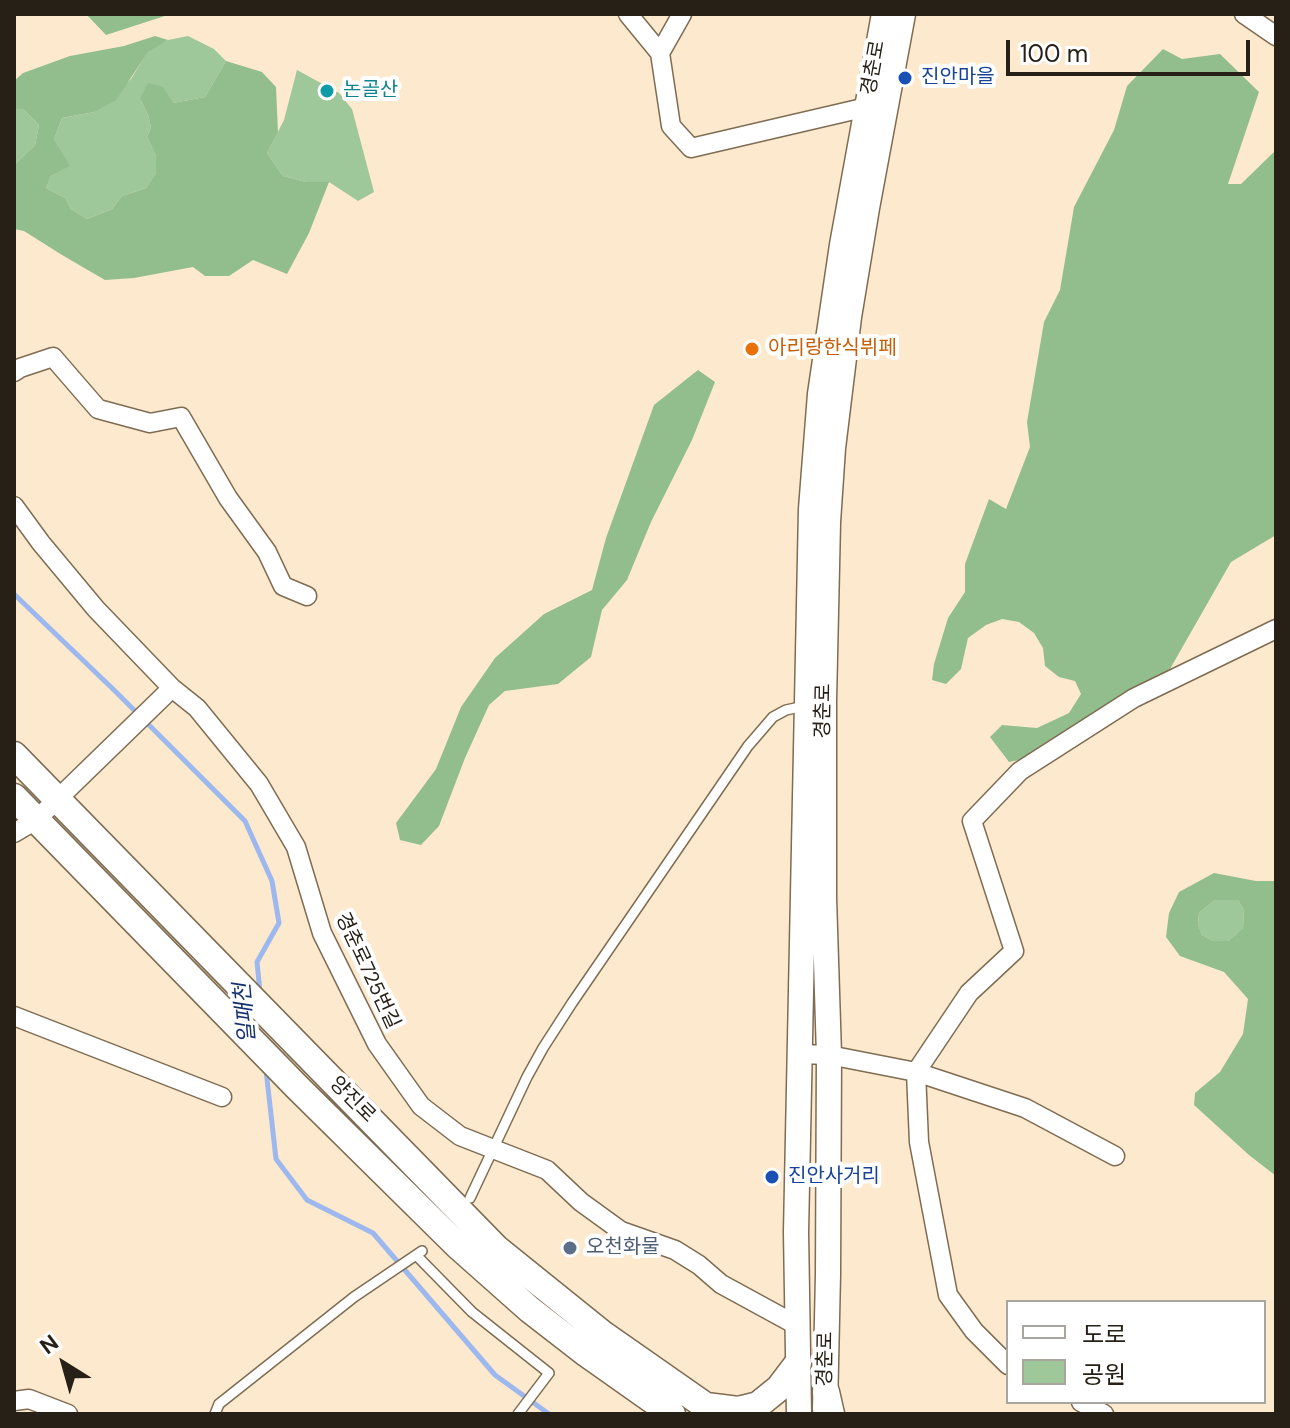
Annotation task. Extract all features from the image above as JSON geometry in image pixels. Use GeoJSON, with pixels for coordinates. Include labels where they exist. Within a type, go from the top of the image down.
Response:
{"type":"FeatureCollection","features":[{"type":"Feature","properties":{"kind":"main road","name":"양진로"},"geometry":{"type":"LineString","coordinates":[[14,755],[496,1248],[604,1335],[712,1410]]}},
{"type":"Feature","properties":{"kind":"main road","name":"양진로"},"geometry":{"type":"LineString","coordinates":[[14,797],[25,826],[229,1017],[458,1246],[529,1309],[672,1414]]}},
{"type":"Feature","properties":{"kind":"main road"},"geometry":{"type":"LineString","coordinates":[[712,1410],[738,1410],[758,1405],[779,1388],[798,1363]]}},
{"type":"Feature","properties":{"kind":"street"},"geometry":{"type":"LineString","coordinates":[[628,14],[660,53],[671,126],[691,148],[867,107]]}},
{"type":"Feature","properties":{"kind":"street"},"geometry":{"type":"LineString","coordinates":[[660,53],[682,14]]}},
{"type":"Feature","properties":{"kind":"street","name":"경춘로"},"geometry":{"type":"LineString","coordinates":[[799,1414],[796,1232],[811,509],[820,394],[842,245],[884,14]]}},
{"type":"Feature","properties":{"kind":"street","name":"경춘로"},"geometry":{"type":"LineString","coordinates":[[827,1407],[829,1055],[824,898],[824,701],[828,522],[833,448],[849,317],[903,14]]}},
{"type":"Feature","properties":{"kind":"street"},"geometry":{"type":"LineString","coordinates":[[1244,14],[1276,36]]}},
{"type":"Feature","properties":{"kind":"street"},"geometry":{"type":"LineString","coordinates":[[14,372],[53,357],[98,409],[150,423],[181,417],[228,498],[267,552],[283,586],[307,596]]}},
{"type":"Feature","properties":{"kind":"street","name":"경춘로725번길"},"geometry":{"type":"LineString","coordinates":[[14,506],[41,543],[168,692],[197,708],[259,784],[296,847],[322,933],[377,1044],[421,1106],[460,1136],[547,1170],[581,1202],[621,1231],[675,1250],[721,1284],[798,1326]]}},
{"type":"Feature","properties":{"kind":"street"},"geometry":{"type":"LineString","coordinates":[[1006,1363],[974,1331],[948,1295],[919,1142],[916,1072],[969,993],[1014,951],[972,821],[1020,771],[1134,698],[1276,629]]}},
{"type":"Feature","properties":{"kind":"street"},"geometry":{"type":"LineString","coordinates":[[25,826],[168,692]]}},
{"type":"Feature","properties":{"kind":"street"},"geometry":{"type":"LineString","coordinates":[[14,1016],[222,1097]]}},
{"type":"Feature","properties":{"kind":"street"},"geometry":{"type":"LineString","coordinates":[[800,1054],[829,1055],[916,1072],[1025,1108],[1115,1156]]}},
{"type":"Feature","properties":{"kind":"street"},"geometry":{"type":"LineString","coordinates":[[14,1401],[29,1399],[68,1414]]}},
{"type":"Feature","properties":{"kind":"street"},"geometry":{"type":"LineString","coordinates":[[1085,1404],[1104,1414]]}},
{"type":"Feature","properties":{"kind":"lane"},"geometry":{"type":"LineString","coordinates":[[470,1198],[543,1048],[748,746],[773,717],[807,705]]}},
{"type":"Feature","properties":{"kind":"lane"},"geometry":{"type":"LineString","coordinates":[[215,1414],[219,1404],[354,1297],[419,1253],[472,1312],[549,1373],[520,1411]]}},
{"type":"Feature","properties":{"kind":"green space"},"geometry":{"type":"Polygon","coordinates":[[[86,14],[171,14],[106,35],[86,14]]]}},
{"type":"Feature","properties":{"kind":"green space"},"geometry":{"type":"Polygon","coordinates":[[[155,36],[168,40],[148,52],[116,100],[94,112],[62,118],[54,139],[70,166],[51,176],[46,188],[65,198],[71,209],[87,219],[112,209],[122,196],[146,188],[156,173],[156,156],[147,137],[151,127],[140,99],[148,83],[163,87],[173,103],[205,97],[226,61],[262,72],[276,87],[278,132],[267,153],[283,176],[306,182],[329,182],[309,233],[287,274],[253,260],[229,276],[205,276],[193,267],[105,280],[24,231],[14,229],[14,165],[35,145],[39,125],[23,109],[14,109],[14,81],[23,73],[70,56],[124,46],[155,36]]]}},
{"type":"Feature","properties":{"kind":"green space"},"geometry":{"type":"Polygon","coordinates":[[[188,36],[214,49],[226,61],[205,97],[173,103],[140,99],[151,127],[147,137],[156,156],[156,173],[146,188],[122,196],[112,209],[87,219],[71,209],[65,198],[46,188],[51,176],[69,166],[54,139],[62,118],[94,112],[131,79],[148,51],[168,40],[188,36]]]}},
{"type":"Feature","properties":{"kind":"green space"},"geometry":{"type":"Polygon","coordinates":[[[1163,49],[1182,59],[1220,54],[1259,92],[1228,184],[1241,184],[1276,150],[1276,535],[1231,562],[1170,669],[1114,700],[1029,758],[1009,762],[990,737],[1002,725],[1037,728],[1069,713],[1081,694],[1075,681],[1059,677],[1045,666],[1043,648],[1034,633],[1019,622],[1002,619],[986,625],[968,638],[961,669],[946,684],[932,680],[934,664],[948,618],[965,592],[965,564],[989,499],[1006,509],[1030,447],[1027,422],[1044,322],[1060,290],[1074,207],[1114,130],[1127,86],[1163,49]]]}},
{"type":"Feature","properties":{"kind":"green space"},"geometry":{"type":"Polygon","coordinates":[[[297,70],[339,93],[352,109],[374,192],[358,201],[329,182],[306,182],[283,176],[267,153],[284,120],[297,70]]]}},
{"type":"Feature","properties":{"kind":"green space"},"geometry":{"type":"Polygon","coordinates":[[[14,109],[23,109],[39,125],[35,145],[14,165],[14,109]]]}},
{"type":"Feature","properties":{"kind":"green space"},"geometry":{"type":"Polygon","coordinates":[[[698,370],[715,382],[692,440],[651,522],[627,580],[602,610],[591,657],[558,684],[505,691],[489,705],[439,826],[421,845],[400,840],[396,823],[436,769],[461,707],[495,658],[544,614],[592,590],[606,538],[654,405],[698,370]]]}},
{"type":"Feature","properties":{"kind":"green space"},"geometry":{"type":"Polygon","coordinates":[[[1214,873],[1256,881],[1276,881],[1276,1176],[1194,1105],[1195,1093],[1220,1072],[1243,1034],[1248,999],[1224,972],[1180,956],[1166,937],[1169,913],[1179,892],[1214,873]],[[1215,900],[1199,913],[1198,924],[1202,935],[1213,941],[1228,941],[1243,928],[1244,910],[1238,900],[1215,900]]]}},
{"type":"Feature","properties":{"kind":"green space"},"geometry":{"type":"Polygon","coordinates":[[[1215,900],[1238,900],[1244,910],[1243,928],[1228,941],[1213,941],[1202,935],[1198,924],[1199,913],[1215,900]]]}},
{"type":"Feature","properties":{"kind":"waterway","name":"일패천"},"geometry":{"type":"LineString","coordinates":[[14,594],[245,821],[272,881],[279,923],[257,962],[260,992]]}},
{"type":"Feature","properties":{"kind":"waterway","name":"일패천"},"geometry":{"type":"LineString","coordinates":[[266,1070],[276,1159],[307,1200],[373,1233],[495,1375],[549,1414]]}},
{"type":"Feature","properties":{"kind":"place","name":"진안마을"},"geometry":{"type":"Point","coordinates":[905,78]}},
{"type":"Feature","properties":{"kind":"place","name":"논골산"},"geometry":{"type":"Point","coordinates":[327,91]}},
{"type":"Feature","properties":{"kind":"place","name":"아리랑한식뷔페"},"geometry":{"type":"Point","coordinates":[752,349]}},
{"type":"Feature","properties":{"kind":"place","name":"진안사거리"},"geometry":{"type":"Point","coordinates":[772,1177]}},
{"type":"Feature","properties":{"kind":"place","name":"오천화물"},"geometry":{"type":"Point","coordinates":[570,1248]}}]}
